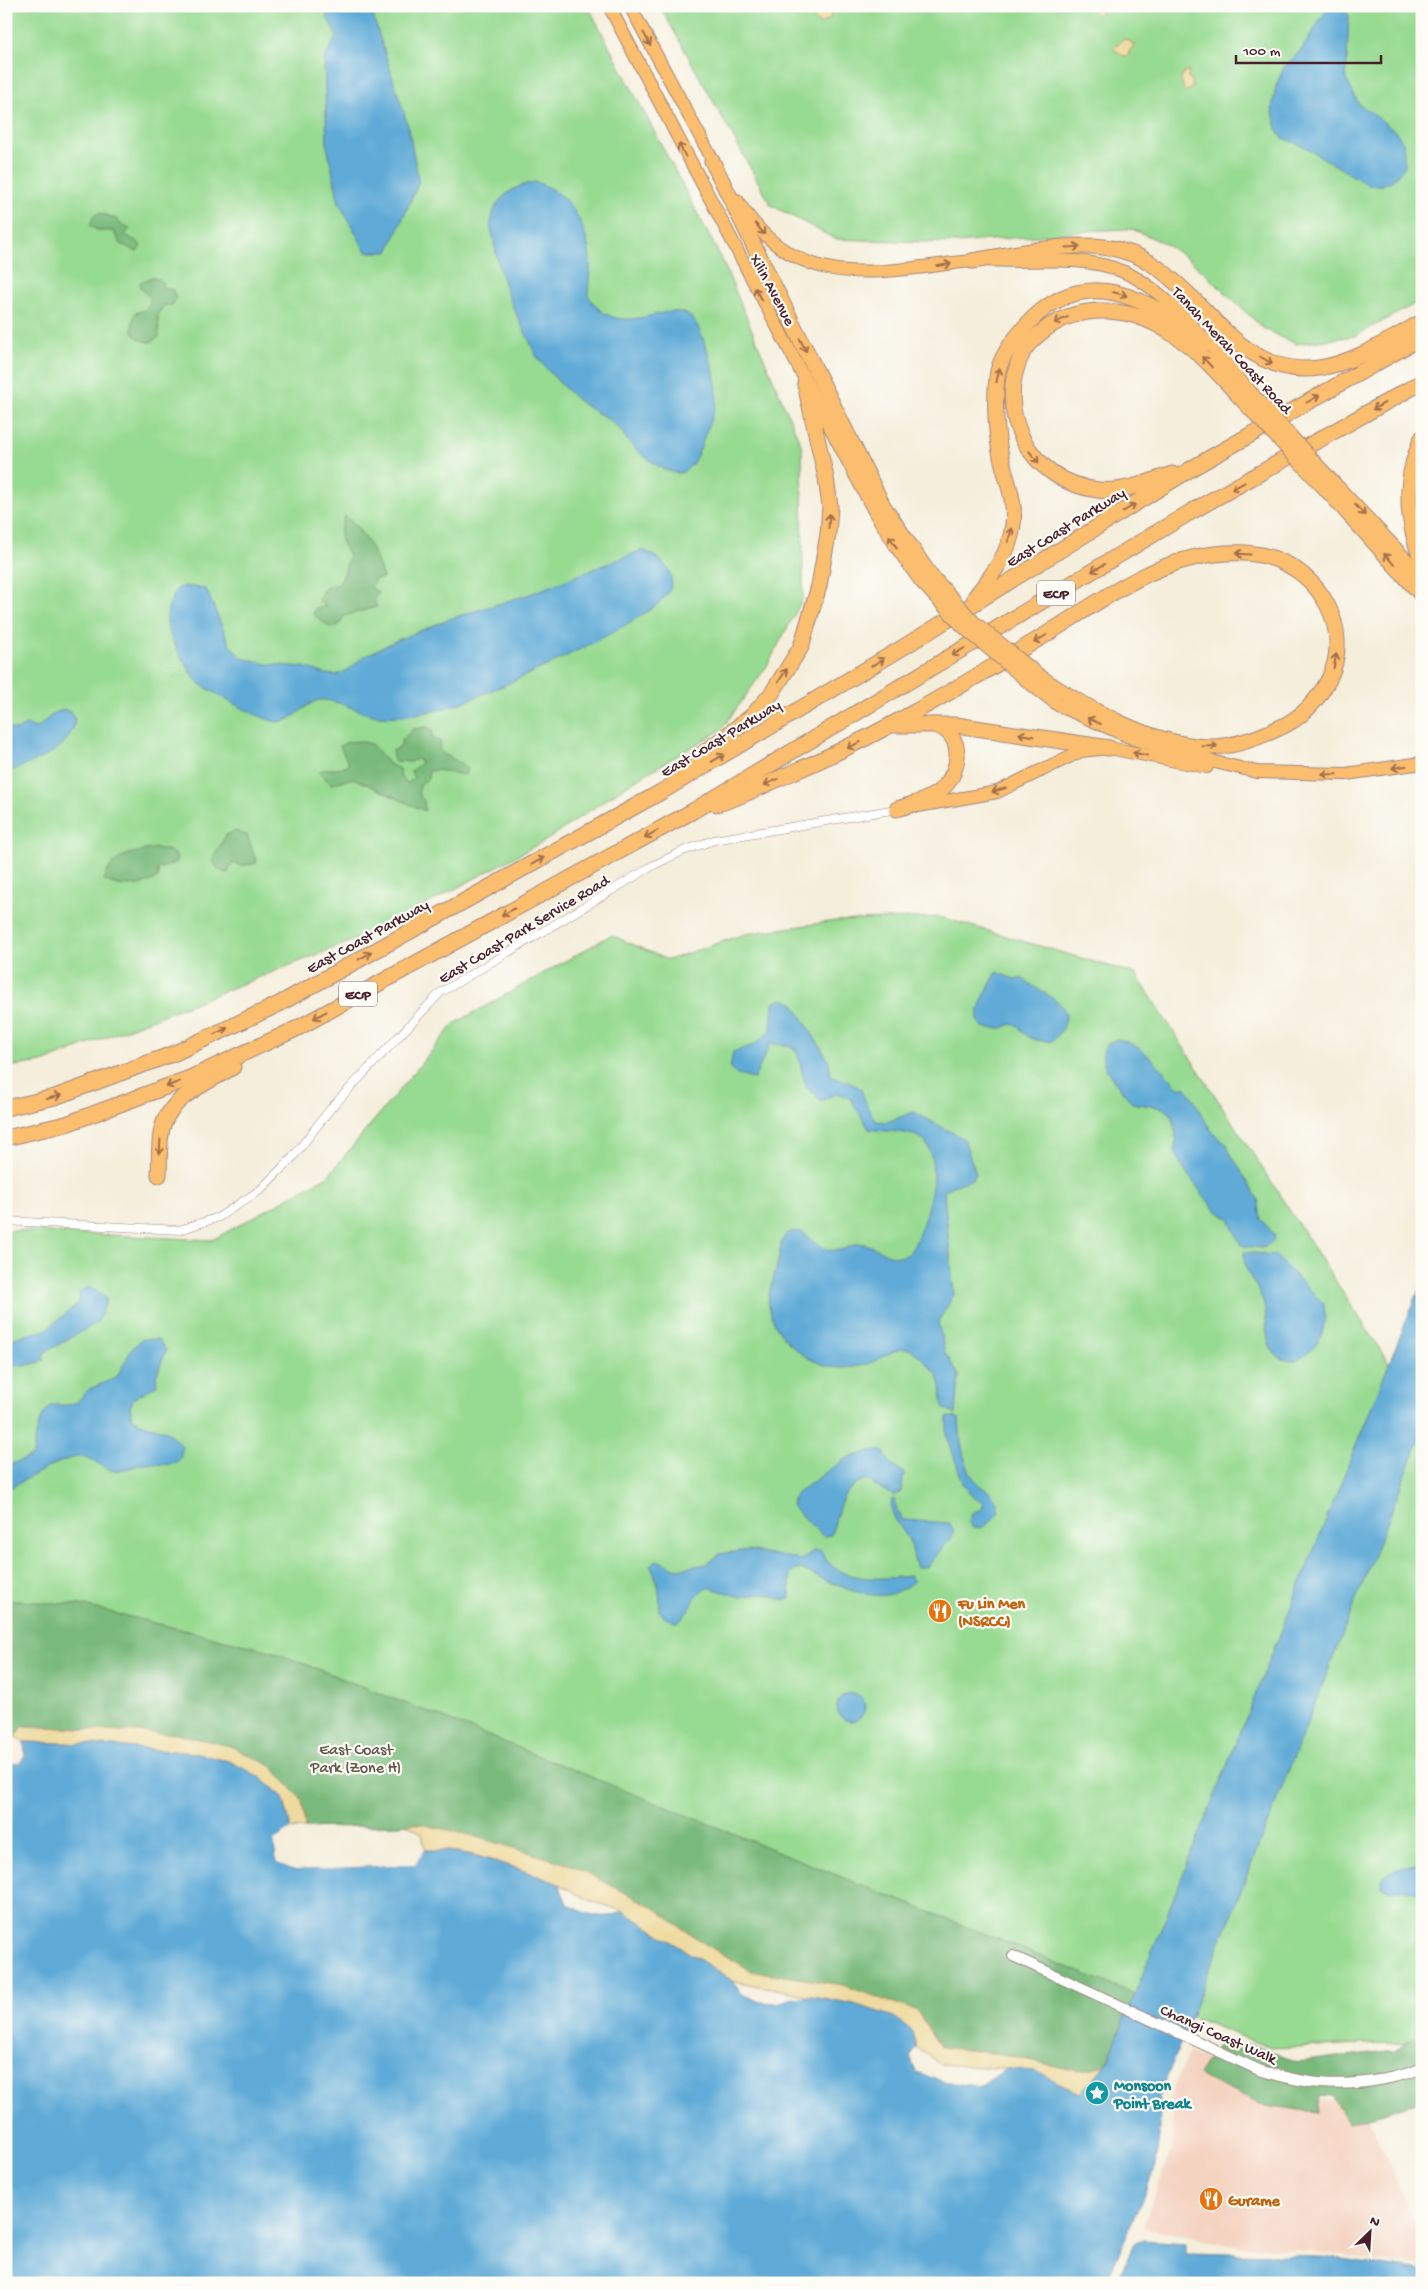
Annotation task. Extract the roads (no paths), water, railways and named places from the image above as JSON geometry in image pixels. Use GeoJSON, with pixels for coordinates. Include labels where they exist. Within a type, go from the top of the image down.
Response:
{"type":"FeatureCollection","features":[{"type":"Feature","properties":{"kind":"highway"},"geometry":{"type":"LineString","coordinates":[[693,811],[726,801],[815,763],[891,725],[1030,645],[1123,587],[1164,566],[1192,558],[1216,554],[1244,553],[1270,557],[1289,565],[1306,577],[1323,596],[1334,619],[1338,645],[1333,671],[1322,693],[1306,712],[1264,735],[1238,743],[1211,747],[1184,744],[1156,736],[1033,679],[972,622],[925,578],[884,506],[712,161]]}},
{"type":"Feature","properties":{"kind":"highway"},"geometry":{"type":"LineString","coordinates":[[972,261],[1071,247],[1098,247],[1123,250],[1163,271],[1227,334],[1251,350],[1277,366],[1309,371],[1336,364],[1368,352],[1422,322]]}},
{"type":"Feature","properties":{"kind":"highway"},"geometry":{"type":"LineString","coordinates":[[968,606],[997,570],[1013,524],[1008,482],[997,430],[997,376],[1006,352],[1036,315],[1058,300],[1087,291],[1115,292],[1143,301],[1174,318],[1207,344]]}},
{"type":"Feature","properties":{"kind":"highway"},"geometry":{"type":"LineString","coordinates":[[1194,468],[1117,490],[1099,490],[1077,486],[1058,478],[1041,466],[1027,449],[1015,415],[1013,392],[1015,371],[1024,350],[1038,335],[1064,318],[1087,311],[1114,310],[1137,316],[1168,330],[1198,352],[1245,394],[1323,478],[1422,595]]}},
{"type":"Feature","properties":{"kind":"highway","name":"East Coast Parkway"},"geometry":{"type":"LineString","coordinates":[[6,1108],[55,1097],[175,1053],[279,1004],[661,792],[1194,468],[1422,337]]}},
{"type":"Feature","properties":{"kind":"highway","name":"ECP"},"geometry":{"type":"LineString","coordinates":[[6,1138],[66,1124],[190,1078],[296,1029],[693,811],[1188,513],[1422,382]]}},
{"type":"Feature","properties":{"kind":"highway"},"geometry":{"type":"LineString","coordinates":[[661,792],[685,767],[752,716],[772,693],[801,647],[819,586],[828,534],[830,506],[826,478],[805,384]]}},
{"type":"Feature","properties":{"kind":"highway"},"geometry":{"type":"LineString","coordinates":[[1422,438],[1411,469],[1409,504],[1412,529],[1422,562]]}},
{"type":"Feature","properties":{"kind":"highway"},"geometry":{"type":"LineString","coordinates":[[891,725],[927,723],[991,729],[1109,748]]}},
{"type":"Feature","properties":{"kind":"highway"},"geometry":{"type":"LineString","coordinates":[[897,809],[935,794],[948,782],[955,766],[957,748],[952,734],[927,723]]}},
{"type":"Feature","properties":{"kind":"highway"},"geometry":{"type":"LineString","coordinates":[[159,1176],[163,1124],[179,1102],[296,1029]]}},
{"type":"Feature","properties":{"kind":"main road","name":"Xilin Avenue"},"geometry":{"type":"LineString","coordinates":[[608,6],[805,384],[874,511],[901,554],[925,578]]}},
{"type":"Feature","properties":{"kind":"main road"},"geometry":{"type":"LineString","coordinates":[[630,6],[712,161]]}},
{"type":"Feature","properties":{"kind":"main road","name":"Tanah Merah Coast Road"},"geometry":{"type":"LineString","coordinates":[[712,161],[740,205],[768,238],[801,260],[845,272],[916,270],[972,261],[1057,260],[1090,262],[1124,272],[1152,288],[1178,311],[1207,344],[1245,394]]}},
{"type":"Feature","properties":{"kind":"main road"},"geometry":{"type":"LineString","coordinates":[[1323,478],[1422,576]]}},
{"type":"Feature","properties":{"kind":"main road"},"geometry":{"type":"LineString","coordinates":[[1033,679],[1058,705],[1134,739],[1257,772]]}},
{"type":"Feature","properties":{"kind":"main road"},"geometry":{"type":"LineString","coordinates":[[897,809],[997,792],[1081,751],[1109,748],[1193,765],[1257,772],[1346,774],[1422,763]]}},
{"type":"Feature","properties":{"kind":"street","name":"East Coast Park Service Road"},"geometry":{"type":"LineString","coordinates":[[6,1222],[180,1230],[219,1217],[260,1190],[286,1164],[331,1108],[440,993],[654,864],[714,840],[897,809]]}},
{"type":"Feature","properties":{"kind":"street","name":"Changi Coast Walk"},"geometry":{"type":"LineString","coordinates":[[1014,1956],[1259,2070],[1289,2079],[1330,2085],[1355,2084],[1410,2074],[1422,2068]]}},
{"type":"Feature","properties":{"kind":"water"},"geometry":{"type":"Polygon","coordinates":[[[327,6],[370,6],[408,126],[419,182],[388,252],[366,252],[339,203],[327,146],[324,60],[337,36],[327,17],[327,6]]]}},
{"type":"Feature","properties":{"kind":"water"},"geometry":{"type":"Polygon","coordinates":[[[1329,6],[1343,6],[1349,16],[1346,79],[1359,105],[1396,132],[1403,142],[1405,166],[1392,181],[1381,185],[1368,185],[1303,146],[1283,138],[1278,132],[1272,108],[1276,86],[1284,67],[1302,49],[1329,6]]]}},
{"type":"Feature","properties":{"kind":"water"},"geometry":{"type":"Polygon","coordinates":[[[535,182],[558,193],[567,202],[581,223],[590,260],[588,295],[601,311],[616,318],[632,319],[677,312],[689,316],[698,327],[709,354],[717,395],[714,411],[702,444],[692,463],[683,472],[671,472],[643,455],[627,440],[616,425],[584,405],[572,395],[539,360],[506,290],[491,229],[493,214],[500,200],[512,190],[535,182]]]}},
{"type":"Feature","properties":{"kind":"water"},"geometry":{"type":"Polygon","coordinates":[[[643,550],[663,563],[670,574],[670,588],[666,596],[652,608],[594,642],[520,678],[456,704],[437,710],[413,714],[397,716],[373,715],[339,703],[319,700],[290,719],[279,722],[272,721],[225,699],[197,681],[176,647],[167,624],[170,604],[178,588],[185,586],[206,589],[230,645],[242,658],[267,664],[304,667],[326,674],[337,675],[348,670],[363,657],[395,641],[452,618],[527,595],[643,550]]]}},
{"type":"Feature","properties":{"kind":"water"},"geometry":{"type":"Polygon","coordinates":[[[64,709],[72,713],[75,720],[72,731],[59,748],[6,773],[6,727],[16,730],[26,725],[37,728],[53,714],[64,709]]]}},
{"type":"Feature","properties":{"kind":"water"},"geometry":{"type":"Polygon","coordinates":[[[997,972],[1016,980],[1022,978],[1059,1003],[1064,1010],[1066,1019],[1062,1029],[1052,1041],[1042,1041],[1028,1037],[1019,1026],[1011,1024],[994,1028],[981,1025],[978,1020],[978,1012],[997,972]]]}},
{"type":"Feature","properties":{"kind":"water"},"geometry":{"type":"Polygon","coordinates":[[[783,999],[793,1003],[829,1061],[831,1077],[849,1082],[861,1089],[867,1106],[876,1121],[887,1122],[914,1112],[964,1139],[976,1174],[973,1178],[947,1189],[944,1193],[954,1295],[938,1322],[945,1353],[959,1375],[956,1415],[943,1407],[940,1384],[936,1374],[911,1350],[901,1349],[873,1362],[859,1366],[842,1368],[830,1366],[818,1363],[795,1349],[778,1329],[773,1318],[769,1306],[770,1289],[781,1244],[786,1235],[795,1231],[803,1232],[822,1247],[834,1250],[864,1244],[896,1257],[907,1254],[919,1234],[931,1194],[933,1177],[929,1147],[922,1139],[900,1132],[869,1129],[850,1098],[837,1093],[822,1101],[806,1087],[797,1051],[787,1045],[770,1044],[754,1079],[737,1075],[730,1068],[733,1052],[754,1045],[771,1030],[773,1003],[783,999]]]}},
{"type":"Feature","properties":{"kind":"water"},"geometry":{"type":"Polygon","coordinates":[[[1117,1039],[1126,1041],[1143,1051],[1178,1087],[1185,1087],[1213,1133],[1227,1144],[1230,1153],[1258,1199],[1261,1219],[1275,1236],[1269,1244],[1261,1247],[1241,1245],[1229,1219],[1214,1209],[1182,1167],[1175,1152],[1176,1134],[1171,1114],[1163,1108],[1132,1103],[1113,1079],[1103,1060],[1103,1052],[1107,1045],[1117,1039]]]}},
{"type":"Feature","properties":{"kind":"water"},"geometry":{"type":"Polygon","coordinates":[[[1244,1252],[1275,1255],[1324,1304],[1324,1322],[1320,1337],[1311,1350],[1296,1361],[1284,1359],[1270,1347],[1262,1298],[1245,1266],[1244,1252]]]}},
{"type":"Feature","properties":{"kind":"water"},"geometry":{"type":"Polygon","coordinates":[[[1422,1282],[1422,1434],[1159,2097],[1160,2131],[1154,2171],[1106,2283],[6,2283],[6,1764],[20,1763],[25,1755],[24,1742],[90,1744],[193,1753],[229,1761],[260,1777],[283,1797],[291,1829],[274,1840],[277,1863],[295,1870],[415,1864],[425,1850],[460,1853],[493,1861],[559,1884],[567,1904],[588,1914],[608,1916],[623,1911],[733,1981],[742,1994],[760,2002],[778,2003],[793,1998],[812,1996],[854,2004],[894,2017],[911,2030],[916,2047],[910,2057],[916,2072],[947,2083],[981,2086],[1006,2069],[1035,2071],[1080,2093],[1106,2065],[1422,1282]]]}},
{"type":"Feature","properties":{"kind":"water"},"geometry":{"type":"Polygon","coordinates":[[[91,1287],[107,1299],[98,1322],[44,1353],[43,1361],[24,1366],[6,1365],[6,1342],[20,1336],[46,1330],[79,1302],[79,1291],[91,1287]]]}},
{"type":"Feature","properties":{"kind":"water"},"geometry":{"type":"Polygon","coordinates":[[[142,1339],[158,1339],[166,1350],[156,1377],[157,1385],[134,1398],[130,1407],[132,1417],[140,1423],[167,1431],[182,1446],[179,1460],[170,1464],[145,1464],[115,1471],[107,1469],[87,1458],[75,1457],[44,1469],[6,1490],[6,1466],[33,1456],[40,1422],[51,1405],[69,1405],[77,1402],[89,1389],[116,1378],[132,1349],[142,1339]]]}},
{"type":"Feature","properties":{"kind":"water"},"geometry":{"type":"Polygon","coordinates":[[[947,1417],[959,1418],[964,1457],[970,1472],[978,1484],[992,1495],[997,1504],[999,1513],[981,1528],[973,1528],[969,1523],[972,1513],[982,1509],[984,1503],[973,1496],[964,1486],[947,1436],[947,1417]]]}},
{"type":"Feature","properties":{"kind":"water"},"geometry":{"type":"Polygon","coordinates":[[[874,1450],[883,1451],[890,1464],[904,1473],[901,1492],[894,1496],[865,1479],[849,1490],[844,1496],[831,1535],[823,1536],[791,1506],[795,1495],[829,1470],[847,1458],[874,1450]]]}},
{"type":"Feature","properties":{"kind":"water"},"geometry":{"type":"Polygon","coordinates":[[[892,1499],[895,1500],[897,1512],[903,1520],[949,1523],[954,1530],[952,1537],[928,1566],[917,1568],[911,1545],[892,1512],[892,1499]]]}},
{"type":"Feature","properties":{"kind":"water"},"geometry":{"type":"Polygon","coordinates":[[[749,1550],[801,1560],[813,1551],[821,1551],[828,1562],[848,1574],[873,1578],[910,1576],[914,1582],[901,1590],[886,1595],[865,1594],[831,1583],[801,1569],[794,1569],[790,1575],[790,1598],[782,1600],[771,1595],[761,1594],[741,1597],[707,1587],[698,1595],[682,1619],[677,1623],[664,1617],[659,1610],[660,1598],[658,1587],[650,1565],[657,1560],[677,1569],[706,1564],[719,1554],[749,1550]]]}},
{"type":"Feature","properties":{"kind":"water"},"geometry":{"type":"Polygon","coordinates":[[[851,1693],[861,1697],[865,1707],[861,1717],[851,1721],[841,1717],[837,1707],[841,1697],[851,1693]]]}},
{"type":"Feature","properties":{"kind":"water"},"geometry":{"type":"Polygon","coordinates":[[[1422,1863],[1422,1895],[1410,1890],[1390,1890],[1382,1887],[1382,1880],[1390,1872],[1400,1867],[1422,1863]]]}},
{"type":"Feature","properties":{"kind":"water"},"geometry":{"type":"Polygon","coordinates":[[[1144,2240],[1185,2243],[1185,2253],[1323,2256],[1422,2271],[1422,2283],[1116,2283],[1134,2243],[1144,2240]]]}},
{"type":"Feature","properties":{"kind":"place","name":"Fu Lin Men (NSRCC)"},"geometry":{"type":"Point","coordinates":[940,1611]}},
{"type":"Feature","properties":{"kind":"place","name":"Monsoon Point Break"},"geometry":{"type":"Point","coordinates":[1097,2093]}},
{"type":"Feature","properties":{"kind":"place","name":"Gurame"},"geometry":{"type":"Point","coordinates":[1211,2199]}},
{"type":"Feature","properties":{"kind":"park label","name":"East Coast Park (Zone H)"},"geometry":{"type":"Point","coordinates":[356,1757]}}]}
